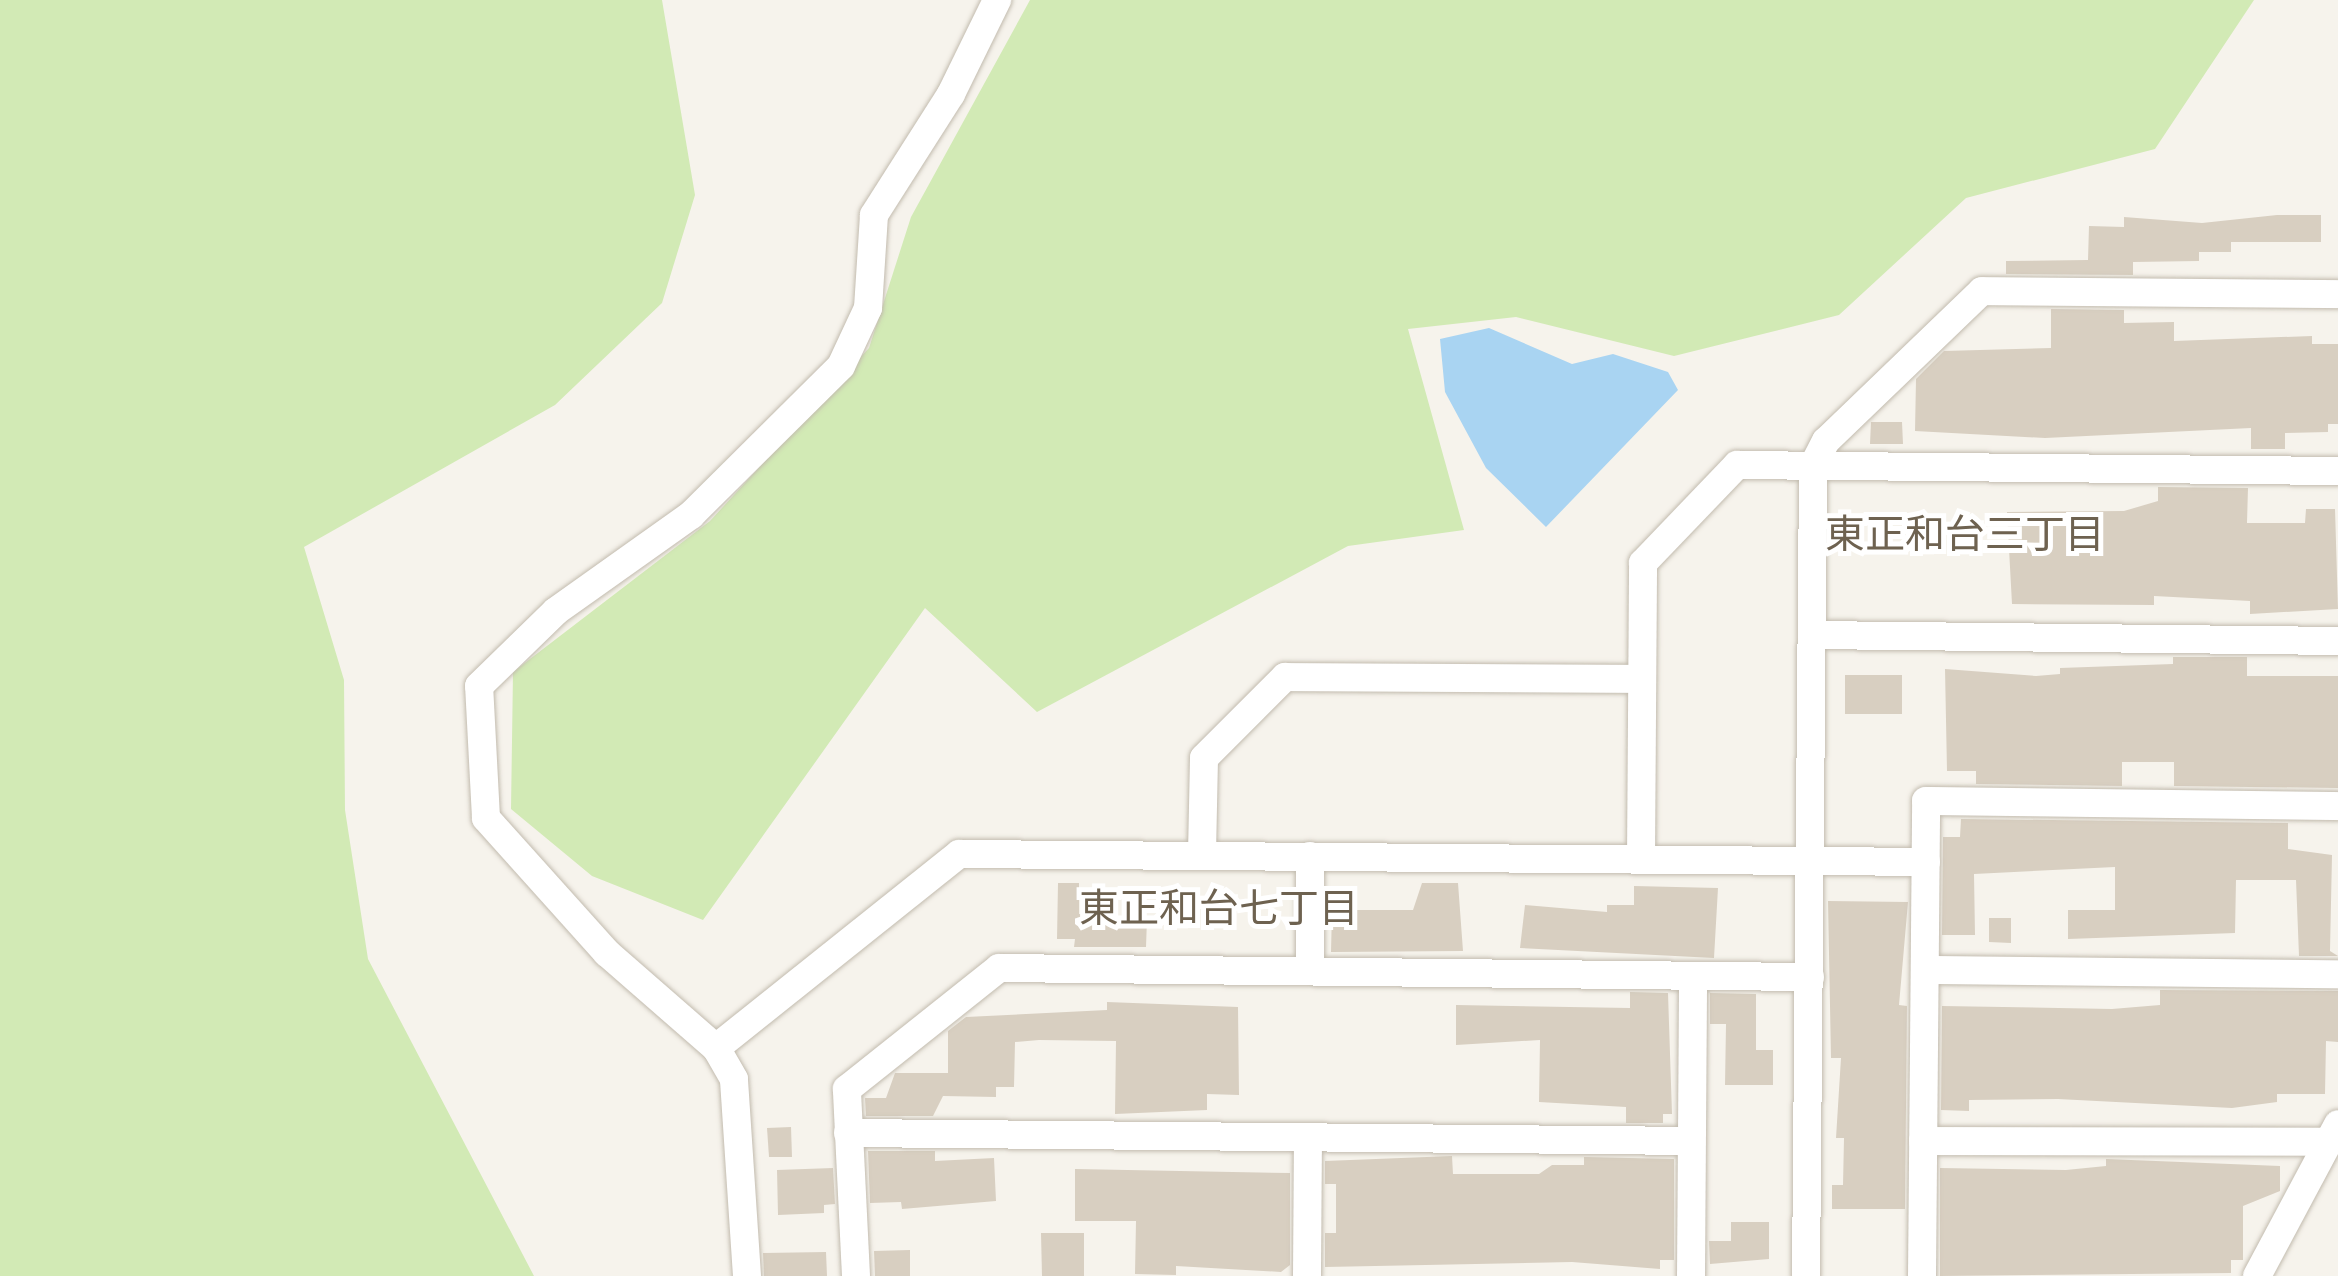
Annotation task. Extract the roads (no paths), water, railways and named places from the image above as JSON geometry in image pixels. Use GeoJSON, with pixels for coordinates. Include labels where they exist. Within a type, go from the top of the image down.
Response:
{"type":"FeatureCollection","features":[{"type":"Feature","properties":{"kind":"street"},"geometry":{"type":"LineString","coordinates":[[747,1276],[734,1079],[716,1048],[608,953],[486,818],[479,686],[540,624],[692,515],[841,366],[868,308],[874,215],[950,94],[997,0]]}},
{"type":"Feature","properties":{"kind":"street"},"geometry":{"type":"LineString","coordinates":[[1806,1276],[1813,466],[1826,442],[1982,292],[2338,294]]}},
{"type":"Feature","properties":{"kind":"street"},"geometry":{"type":"LineString","coordinates":[[1640,859],[1644,563],[1737,465],[2338,471]]}},
{"type":"Feature","properties":{"kind":"street"},"geometry":{"type":"LineString","coordinates":[[1812,635],[2338,641]]}},
{"type":"Feature","properties":{"kind":"street"},"geometry":{"type":"LineString","coordinates":[[1202,854],[1204,758],[1286,677],[1640,680]]}},
{"type":"Feature","properties":{"kind":"street"},"geometry":{"type":"LineString","coordinates":[[1922,1276],[1926,802],[2338,806]]}},
{"type":"Feature","properties":{"kind":"street"},"geometry":{"type":"LineString","coordinates":[[716,1048],[959,854],[1926,862]]}},
{"type":"Feature","properties":{"kind":"street"},"geometry":{"type":"LineString","coordinates":[[1310,856],[1310,970]]}},
{"type":"Feature","properties":{"kind":"street"},"geometry":{"type":"LineString","coordinates":[[856,1276],[847,1089],[999,968],[1810,977]]}},
{"type":"Feature","properties":{"kind":"street"},"geometry":{"type":"LineString","coordinates":[[1926,970],[2338,974]]}},
{"type":"Feature","properties":{"kind":"street"},"geometry":{"type":"LineString","coordinates":[[1690,1276],[1693,976]]}},
{"type":"Feature","properties":{"kind":"street"},"geometry":{"type":"LineString","coordinates":[[848,1133],[1691,1141]]}},
{"type":"Feature","properties":{"kind":"street"},"geometry":{"type":"LineString","coordinates":[[1923,1141],[2333,1133],[2257,1276]]}},
{"type":"Feature","properties":{"kind":"street"},"geometry":{"type":"LineString","coordinates":[[1307,1276],[1308,1137]]}},
{"type":"Feature","properties":{"kind":"water"},"geometry":{"type":"Polygon","coordinates":[[[1489,328],[1572,364],[1613,354],[1668,372],[1678,390],[1546,527],[1486,468],[1445,392],[1440,339],[1489,328]]]}},
{"type":"Feature","properties":{"kind":"district","name":"東正和台三丁目"},"geometry":{"type":"Point","coordinates":[1965,532]}},
{"type":"Feature","properties":{"kind":"district","name":"東正和台七丁目"},"geometry":{"type":"Point","coordinates":[1219,906]}}]}
